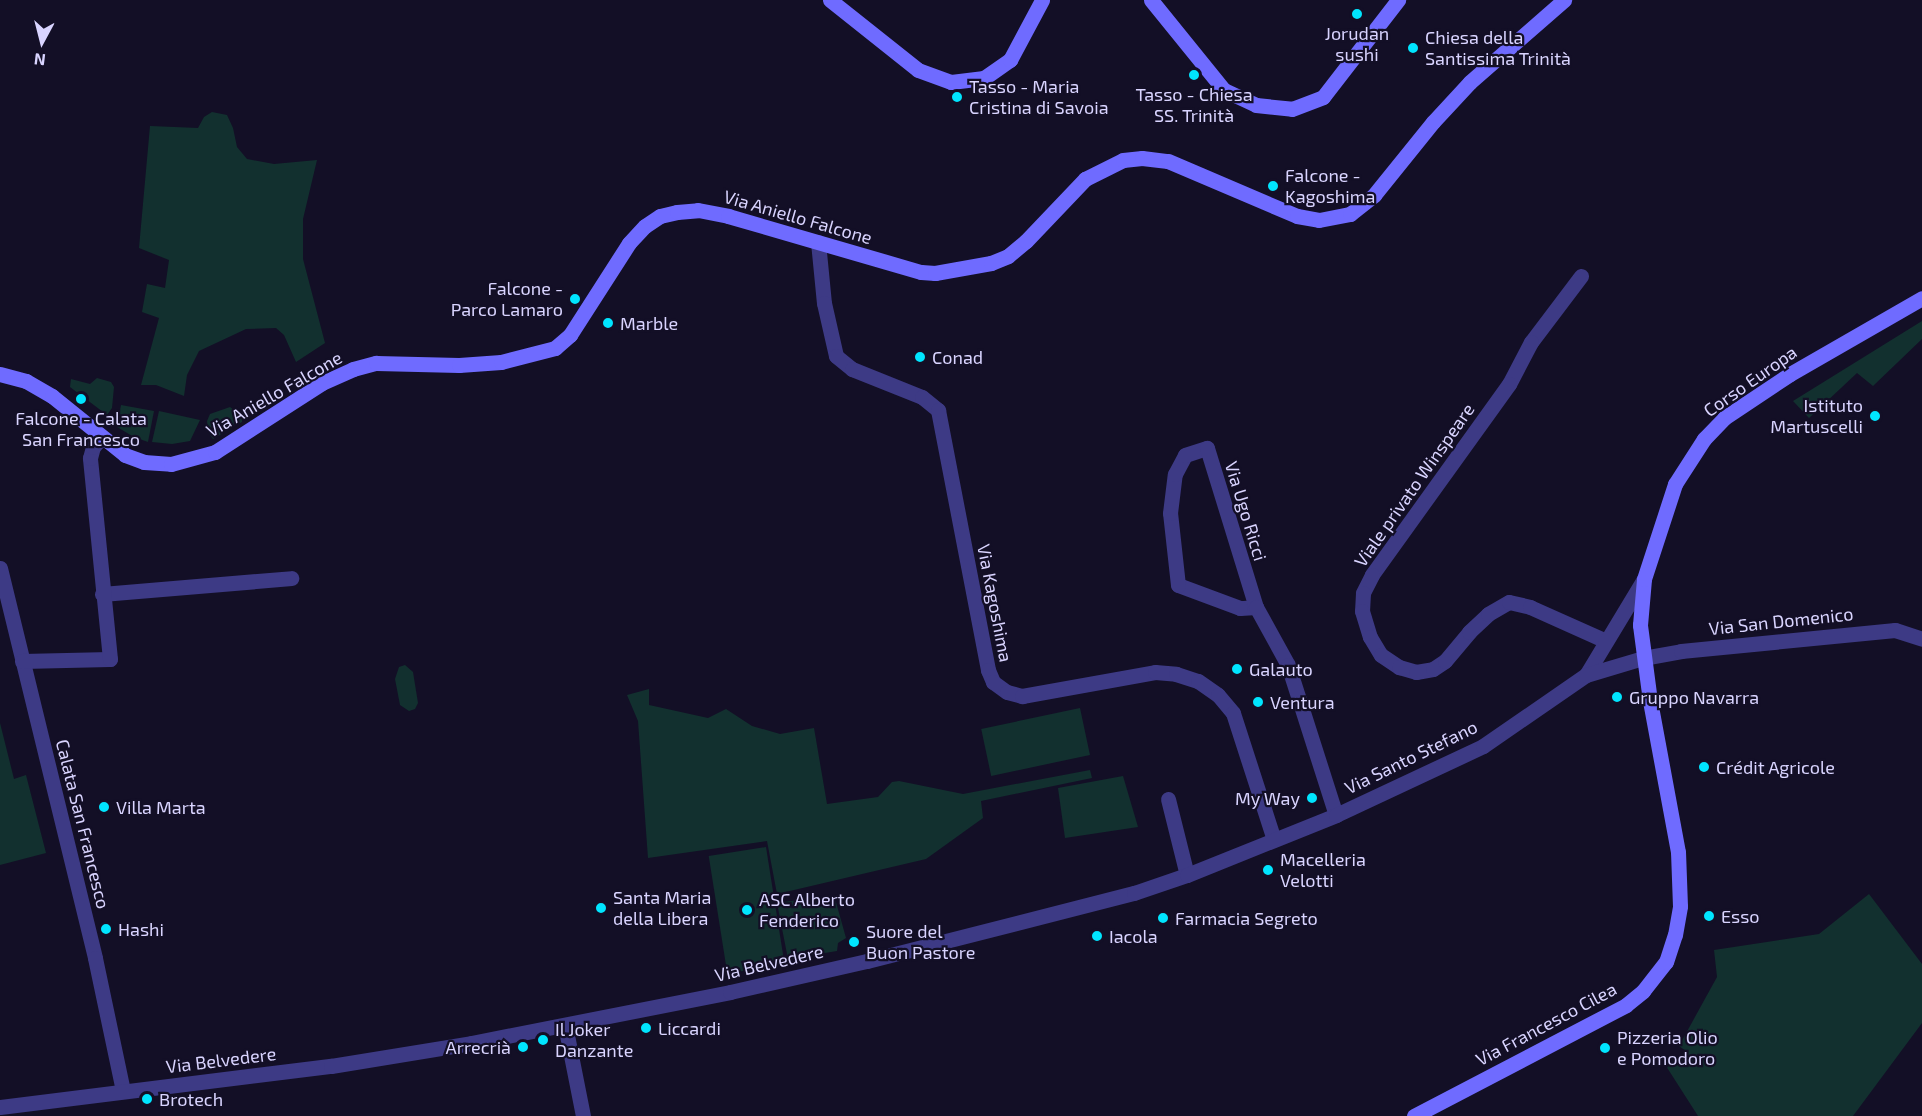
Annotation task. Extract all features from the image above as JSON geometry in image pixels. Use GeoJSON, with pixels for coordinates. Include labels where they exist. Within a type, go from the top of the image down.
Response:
{"type":"FeatureCollection","features":[{"type":"Feature","properties":{"kind":"street"},"geometry":{"type":"LineString","coordinates":[[830,0],[918,69],[951,82],[984,78],[1010,60],[1042,0]]}},
{"type":"Feature","properties":{"kind":"street"},"geometry":{"type":"LineString","coordinates":[[1151,0],[1224,90],[1256,105],[1292,109],[1323,98],[1398,0]]}},
{"type":"Feature","properties":{"kind":"street","name":"Via Aniello Falcone"},"geometry":{"type":"LineString","coordinates":[[0,374],[26,381],[52,396],[101,438],[135,459],[171,464],[215,452],[322,383],[353,369],[376,363],[459,365],[501,362],[555,348],[570,335],[581,320],[629,243],[645,226],[660,216],[698,210],[921,272],[945,273],[1008,256],[1026,241],[1085,179],[1123,160],[1142,158],[1168,161],[1199,172],[1297,216],[1318,220],[1350,214],[1374,195],[1433,122],[1470,82],[1564,0]]}},
{"type":"Feature","properties":{"kind":"street","name":"Via Kagoshima"},"geometry":{"type":"LineString","coordinates":[[818,242],[824,303],[836,356],[852,369],[922,397],[938,410],[988,670],[993,682],[1007,692],[1022,696],[1155,672],[1176,674],[1198,681],[1218,695],[1233,713],[1274,840]]}},
{"type":"Feature","properties":{"kind":"street","name":"Viale privato Winspeare"},"geometry":{"type":"LineString","coordinates":[[1581,276],[1531,342],[1509,384],[1372,575],[1363,593],[1362,611],[1370,637],[1381,655],[1399,667],[1416,672],[1433,669],[1445,661],[1468,632],[1488,614],[1509,602],[1530,607],[1606,640]]}},
{"type":"Feature","properties":{"kind":"street","name":"Corso Europa"},"geometry":{"type":"LineString","coordinates":[[1643,658],[1640,625],[1644,579],[1675,484],[1704,439],[1717,425],[1790,374],[1922,298]]}},
{"type":"Feature","properties":{"kind":"street"},"geometry":{"type":"LineString","coordinates":[[22,661],[110,659],[90,458],[93,447],[101,438]]}},
{"type":"Feature","properties":{"kind":"street","name":"Via Ugo Ricci"},"geometry":{"type":"LineString","coordinates":[[1256,607],[1240,608],[1178,585],[1170,513],[1175,474],[1185,455],[1207,448],[1256,607],[1288,665],[1336,815]]}},
{"type":"Feature","properties":{"kind":"street","name":"Calata San Francesco"},"geometry":{"type":"LineString","coordinates":[[0,568],[93,947],[123,1090]]}},
{"type":"Feature","properties":{"kind":"street"},"geometry":{"type":"LineString","coordinates":[[102,594],[291,578]]}},
{"type":"Feature","properties":{"kind":"street"},"geometry":{"type":"LineString","coordinates":[[1586,675],[1644,579]]}},
{"type":"Feature","properties":{"kind":"street","name":"Via San Domenico"},"geometry":{"type":"LineString","coordinates":[[1643,658],[1681,651],[1895,630],[1922,639]]}},
{"type":"Feature","properties":{"kind":"street","name":"Via Santo Stefano"},"geometry":{"type":"LineString","coordinates":[[1187,875],[1336,815],[1483,746],[1586,675],[1643,658]]}},
{"type":"Feature","properties":{"kind":"street","name":"Via Francesco Cilea"},"geometry":{"type":"LineString","coordinates":[[1414,1116],[1626,1005],[1643,991],[1666,962],[1675,935],[1680,906],[1678,862],[1643,658]]}},
{"type":"Feature","properties":{"kind":"street"},"geometry":{"type":"LineString","coordinates":[[1168,800],[1187,875]]}},
{"type":"Feature","properties":{"kind":"street","name":"Via Belvedere"},"geometry":{"type":"LineString","coordinates":[[0,1107],[381,1057],[565,1025],[867,961],[1134,892],[1187,875]]}},
{"type":"Feature","properties":{"kind":"street"},"geometry":{"type":"LineString","coordinates":[[565,1025],[583,1116]]}},
{"type":"Feature","properties":{"kind":"green space"},"geometry":{"type":"Polygon","coordinates":[[[212,112],[227,115],[233,128],[237,147],[247,159],[274,164],[317,160],[303,219],[303,259],[325,343],[296,362],[284,335],[276,328],[246,329],[199,351],[187,375],[184,396],[156,385],[141,385],[159,318],[142,312],[147,284],[165,288],[169,260],[139,248],[150,126],[198,128],[204,117],[212,112]]]}},
{"type":"Feature","properties":{"kind":"green space"},"geometry":{"type":"Polygon","coordinates":[[[1922,321],[1922,339],[1873,386],[1857,373],[1809,418],[1793,401],[1922,321]]]}},
{"type":"Feature","properties":{"kind":"green space"},"geometry":{"type":"Polygon","coordinates":[[[97,378],[111,382],[114,387],[112,408],[107,415],[70,387],[71,379],[90,384],[97,378]]]}},
{"type":"Feature","properties":{"kind":"green space"},"geometry":{"type":"Polygon","coordinates":[[[121,405],[154,411],[148,442],[117,427],[121,405]]]}},
{"type":"Feature","properties":{"kind":"green space"},"geometry":{"type":"Polygon","coordinates":[[[230,407],[242,416],[242,422],[213,439],[208,432],[207,421],[210,414],[230,407]]]}},
{"type":"Feature","properties":{"kind":"green space"},"geometry":{"type":"Polygon","coordinates":[[[159,411],[200,420],[190,441],[172,444],[152,442],[159,411]]]}},
{"type":"Feature","properties":{"kind":"green space"},"geometry":{"type":"Polygon","coordinates":[[[405,665],[413,672],[418,703],[415,709],[409,711],[400,705],[395,679],[399,667],[405,665]]]}},
{"type":"Feature","properties":{"kind":"green space"},"geometry":{"type":"Polygon","coordinates":[[[649,689],[649,705],[708,718],[726,709],[752,726],[780,734],[814,728],[827,804],[878,797],[892,782],[899,781],[963,794],[1090,770],[1092,778],[981,801],[983,818],[926,859],[777,894],[767,841],[648,858],[638,721],[627,695],[649,689]]]}},
{"type":"Feature","properties":{"kind":"green space"},"geometry":{"type":"Polygon","coordinates":[[[1080,708],[1090,755],[991,776],[981,729],[1080,708]]]}},
{"type":"Feature","properties":{"kind":"green space"},"geometry":{"type":"Polygon","coordinates":[[[0,723],[14,779],[26,775],[46,853],[0,865],[0,723]]]}},
{"type":"Feature","properties":{"kind":"green space"},"geometry":{"type":"Polygon","coordinates":[[[1123,776],[1138,827],[1065,838],[1058,788],[1123,776]]]}},
{"type":"Feature","properties":{"kind":"green space","name":"ASC Alberto Fenderico"},"geometry":{"type":"Polygon","coordinates":[[[766,847],[785,965],[727,974],[709,856],[766,847]]]}},
{"type":"Feature","properties":{"kind":"green space"},"geometry":{"type":"Polygon","coordinates":[[[1869,894],[1922,964],[1922,1023],[1853,1116],[1698,1116],[1666,1066],[1686,1051],[1679,1046],[1717,977],[1714,950],[1819,934],[1869,894]]]}},
{"type":"Feature","properties":{"kind":"green space"},"geometry":{"type":"Polygon","coordinates":[[[834,895],[846,938],[838,943],[837,951],[788,959],[777,903],[834,895]]]}},
{"type":"Feature","properties":{"kind":"place","name":"Jorudan sushi"},"geometry":{"type":"Point","coordinates":[1357,14]}},
{"type":"Feature","properties":{"kind":"place","name":"Chiesa della Santissima Trinità"},"geometry":{"type":"Point","coordinates":[1413,48]}},
{"type":"Feature","properties":{"kind":"place","name":"Tasso - Chiesa SS. Trinità"},"geometry":{"type":"Point","coordinates":[1194,75]}},
{"type":"Feature","properties":{"kind":"place","name":"Tasso - Maria Cristina di Savoia"},"geometry":{"type":"Point","coordinates":[957,97]}},
{"type":"Feature","properties":{"kind":"place","name":"Falcone - Kagoshima"},"geometry":{"type":"Point","coordinates":[1273,186]}},
{"type":"Feature","properties":{"kind":"place","name":"Falcone - Parco Lamaro"},"geometry":{"type":"Point","coordinates":[575,299]}},
{"type":"Feature","properties":{"kind":"place","name":"Marble"},"geometry":{"type":"Point","coordinates":[608,323]}},
{"type":"Feature","properties":{"kind":"place","name":"Conad"},"geometry":{"type":"Point","coordinates":[920,357]}},
{"type":"Feature","properties":{"kind":"place","name":"Falcone - Calata San Francesco"},"geometry":{"type":"Point","coordinates":[81,399]}},
{"type":"Feature","properties":{"kind":"place","name":"Istituto Martuscelli"},"geometry":{"type":"Point","coordinates":[1875,416]}},
{"type":"Feature","properties":{"kind":"place","name":"Galauto"},"geometry":{"type":"Point","coordinates":[1237,669]}},
{"type":"Feature","properties":{"kind":"place","name":"Gruppo Navarra"},"geometry":{"type":"Point","coordinates":[1617,697]}},
{"type":"Feature","properties":{"kind":"place","name":"Ventura"},"geometry":{"type":"Point","coordinates":[1258,702]}},
{"type":"Feature","properties":{"kind":"place","name":"Crédit Agricole"},"geometry":{"type":"Point","coordinates":[1704,767]}},
{"type":"Feature","properties":{"kind":"place","name":"My Way"},"geometry":{"type":"Point","coordinates":[1312,798]}},
{"type":"Feature","properties":{"kind":"place","name":"Villa Marta"},"geometry":{"type":"Point","coordinates":[104,807]}},
{"type":"Feature","properties":{"kind":"place","name":"Macelleria Velotti"},"geometry":{"type":"Point","coordinates":[1268,870]}},
{"type":"Feature","properties":{"kind":"place","name":"Santa Maria della Libera"},"geometry":{"type":"Point","coordinates":[601,908]}},
{"type":"Feature","properties":{"kind":"place","name":"ASC Alberto Fenderico"},"geometry":{"type":"Point","coordinates":[747,910]}},
{"type":"Feature","properties":{"kind":"place","name":"Esso"},"geometry":{"type":"Point","coordinates":[1709,916]}},
{"type":"Feature","properties":{"kind":"place","name":"Farmacia Segreto"},"geometry":{"type":"Point","coordinates":[1163,918]}},
{"type":"Feature","properties":{"kind":"place","name":"Hashi"},"geometry":{"type":"Point","coordinates":[106,929]}},
{"type":"Feature","properties":{"kind":"place","name":"Iacola"},"geometry":{"type":"Point","coordinates":[1097,936]}},
{"type":"Feature","properties":{"kind":"place","name":"Suore del Buon Pastore"},"geometry":{"type":"Point","coordinates":[854,942]}},
{"type":"Feature","properties":{"kind":"place","name":"Liccardi"},"geometry":{"type":"Point","coordinates":[646,1028]}},
{"type":"Feature","properties":{"kind":"place","name":"Il Joker Danzante"},"geometry":{"type":"Point","coordinates":[543,1040]}},
{"type":"Feature","properties":{"kind":"place","name":"Arrecrià"},"geometry":{"type":"Point","coordinates":[523,1047]}},
{"type":"Feature","properties":{"kind":"place","name":"Pizzeria Olio e Pomodoro"},"geometry":{"type":"Point","coordinates":[1605,1048]}},
{"type":"Feature","properties":{"kind":"place","name":"Brotech"},"geometry":{"type":"Point","coordinates":[147,1099]}}]}
